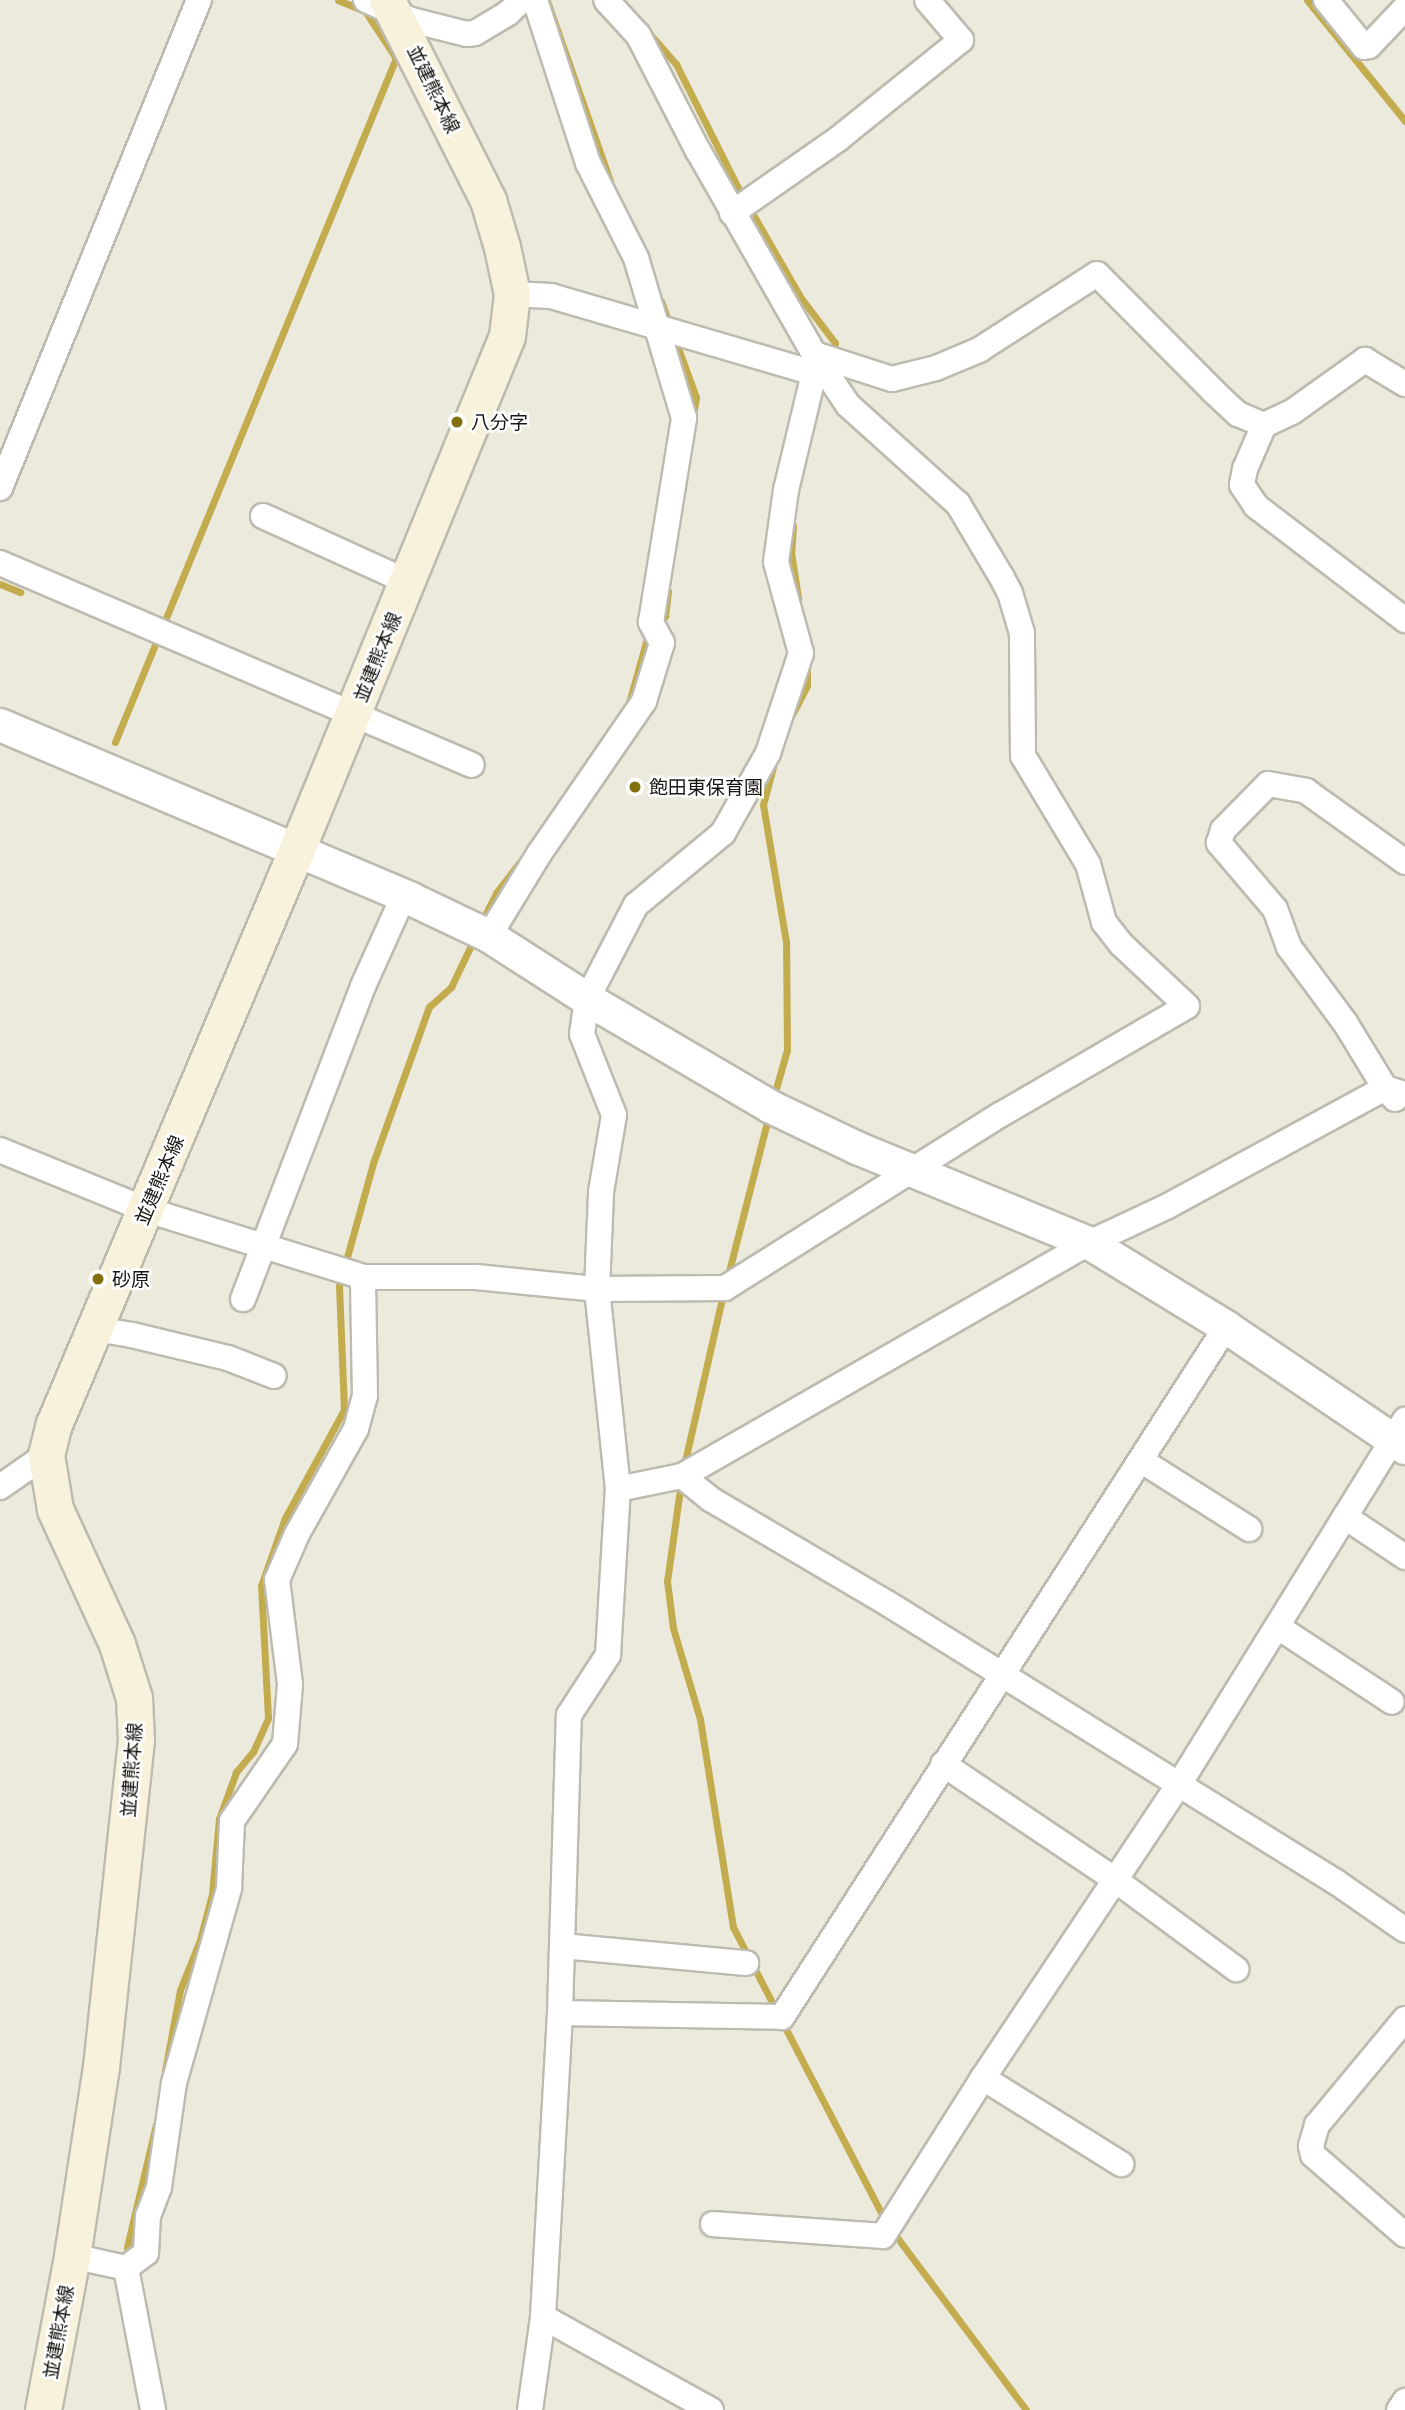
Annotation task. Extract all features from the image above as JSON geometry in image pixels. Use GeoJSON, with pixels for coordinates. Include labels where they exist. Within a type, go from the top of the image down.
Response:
{"type":"FeatureCollection","features":[{"type":"Feature","properties":{"kind":"main road","name":"並建熊本線"},"geometry":{"type":"LineString","coordinates":[[43,2410],[72,2256],[106,2023],[135,1726],[134,1698],[117,1644],[55,1509],[46,1455],[54,1424],[298,849],[507,336],[512,294],[488,200],[382,4]]}},
{"type":"Feature","properties":{"kind":"street"},"geometry":{"type":"LineString","coordinates":[[0,488],[200,0]]}},
{"type":"Feature","properties":{"kind":"street"},"geometry":{"type":"LineString","coordinates":[[382,4],[411,20],[467,34],[475,33],[508,13],[522,0]]}},
{"type":"Feature","properties":{"kind":"street"},"geometry":{"type":"LineString","coordinates":[[489,936],[539,854],[644,701],[662,643],[651,622],[684,418],[636,258],[587,163],[535,0]]}},
{"type":"Feature","properties":{"kind":"street"},"geometry":{"type":"LineString","coordinates":[[0,1150],[147,1210],[363,1277],[476,1277],[597,1289],[725,1288],[1000,1115],[1187,1006],[1121,944],[1104,922],[1088,864],[1023,757],[1022,633],[1010,593],[1001,576],[958,504],[848,405],[814,363],[638,35],[606,0]]}},
{"type":"Feature","properties":{"kind":"street"},"geometry":{"type":"LineString","coordinates":[[733,213],[838,139],[961,40],[926,0]]}},
{"type":"Feature","properties":{"kind":"street"},"geometry":{"type":"LineString","coordinates":[[1326,0],[1364,47],[1369,46],[1405,8]]}},
{"type":"Feature","properties":{"kind":"street"},"geometry":{"type":"LineString","coordinates":[[512,294],[551,296],[659,328],[892,379],[936,368],[979,350],[1097,274],[1238,414],[1264,425]]}},
{"type":"Feature","properties":{"kind":"street"},"geometry":{"type":"LineString","coordinates":[[1405,384],[1366,360],[1292,412],[1264,425],[1245,468],[1242,485],[1256,506],[1405,620]]}},
{"type":"Feature","properties":{"kind":"street"},"geometry":{"type":"LineString","coordinates":[[530,2410],[543,2316],[560,2013],[569,1714],[607,1655],[618,1489],[597,1289],[601,1192],[614,1115],[582,1034],[587,999],[636,905],[723,833],[768,753],[801,653],[776,562],[786,490],[814,363]]}},
{"type":"Feature","properties":{"kind":"street"},"geometry":{"type":"LineString","coordinates":[[263,516],[408,582]]}},
{"type":"Feature","properties":{"kind":"street"},"geometry":{"type":"LineString","coordinates":[[0,563],[352,716],[472,765]]}},
{"type":"Feature","properties":{"kind":"street"},"geometry":{"type":"LineString","coordinates":[[0,725],[298,849],[489,936],[738,1090],[857,1147],[1089,1242],[1401,1435],[1345,1517],[1178,1786],[983,2078],[883,2236],[713,2224]]}},
{"type":"Feature","properties":{"kind":"street"},"geometry":{"type":"LineString","coordinates":[[1405,862],[1306,790],[1268,784],[1223,830],[1219,843],[1275,909],[1289,947],[1395,1091],[1405,1109]]}},
{"type":"Feature","properties":{"kind":"street"},"geometry":{"type":"LineString","coordinates":[[243,1299],[363,986],[404,895]]}},
{"type":"Feature","properties":{"kind":"street"},"geometry":{"type":"LineString","coordinates":[[618,1489],[682,1476],[1089,1242],[1166,1207],[1395,1091]]}},
{"type":"Feature","properties":{"kind":"street"},"geometry":{"type":"LineString","coordinates":[[72,2256],[126,2267],[146,2253],[148,2216],[159,2187],[174,2083],[229,1888],[232,1821],[285,1744],[290,1684],[276,1580],[297,1534],[356,1429],[365,1396],[363,1277]]}},
{"type":"Feature","properties":{"kind":"street"},"geometry":{"type":"LineString","coordinates":[[560,2013],[782,2017],[1226,1327]]}},
{"type":"Feature","properties":{"kind":"street"},"geometry":{"type":"LineString","coordinates":[[95,1329],[228,1358],[274,1376]]}},
{"type":"Feature","properties":{"kind":"street"},"geometry":{"type":"LineString","coordinates":[[0,1487],[46,1455]]}},
{"type":"Feature","properties":{"kind":"street"},"geometry":{"type":"LineString","coordinates":[[1142,1461],[1250,1529]]}},
{"type":"Feature","properties":{"kind":"street"},"geometry":{"type":"LineString","coordinates":[[682,1476],[712,1500],[887,1603],[1336,1882],[1405,1930]]}},
{"type":"Feature","properties":{"kind":"street"},"geometry":{"type":"LineString","coordinates":[[1345,1517],[1405,1557]]}},
{"type":"Feature","properties":{"kind":"street"},"geometry":{"type":"LineString","coordinates":[[1278,1628],[1392,1702]]}},
{"type":"Feature","properties":{"kind":"street"},"geometry":{"type":"LineString","coordinates":[[943,1764],[1114,1880],[1236,1969]]}},
{"type":"Feature","properties":{"kind":"street"},"geometry":{"type":"LineString","coordinates":[[562,1946],[746,1963]]}},
{"type":"Feature","properties":{"kind":"street"},"geometry":{"type":"LineString","coordinates":[[1405,2019],[1317,2125],[1311,2146],[1313,2155],[1405,2235]]}},
{"type":"Feature","properties":{"kind":"street"},"geometry":{"type":"LineString","coordinates":[[983,2078],[1121,2164]]}},
{"type":"Feature","properties":{"kind":"street"},"geometry":{"type":"LineString","coordinates":[[126,2267],[153,2410]]}},
{"type":"Feature","properties":{"kind":"street"},"geometry":{"type":"LineString","coordinates":[[543,2316],[711,2410]]}},
{"type":"Feature","properties":{"kind":"street"},"geometry":{"type":"LineString","coordinates":[[1399,2410],[1405,2401]]}},
{"type":"Feature","properties":{"kind":"waterway"},"geometry":{"type":"LineString","coordinates":[[115,742],[396,58],[365,11],[338,0]]}},
{"type":"Feature","properties":{"kind":"waterway"},"geometry":{"type":"LineString","coordinates":[[1307,0],[1405,121]]}},
{"type":"Feature","properties":{"kind":"waterway"},"geometry":{"type":"LineString","coordinates":[[547,1],[610,181]]}},
{"type":"Feature","properties":{"kind":"waterway"},"geometry":{"type":"LineString","coordinates":[[648,32],[676,64],[740,192],[801,298],[835,343],[832,355]]}},
{"type":"Feature","properties":{"kind":"waterway"},"geometry":{"type":"LineString","coordinates":[[661,301],[670,326]]}},
{"type":"Feature","properties":{"kind":"waterway"},"geometry":{"type":"LineString","coordinates":[[674,337],[696,397],[693,416]]}},
{"type":"Feature","properties":{"kind":"waterway"},"geometry":{"type":"LineString","coordinates":[[793,526],[791,552],[798,598]]}},
{"type":"Feature","properties":{"kind":"waterway"},"geometry":{"type":"LineString","coordinates":[[0,584],[20,592]]}},
{"type":"Feature","properties":{"kind":"waterway"},"geometry":{"type":"LineString","coordinates":[[660,622],[665,616],[668,591]]}},
{"type":"Feature","properties":{"kind":"waterway"},"geometry":{"type":"LineString","coordinates":[[627,710],[646,642],[651,635]]}},
{"type":"Feature","properties":{"kind":"waterway"},"geometry":{"type":"LineString","coordinates":[[793,713],[807,685],[807,669]]}},
{"type":"Feature","properties":{"kind":"waterway"},"geometry":{"type":"LineString","coordinates":[[773,1099],[787,1050],[786,942],[763,805],[774,763]]}},
{"type":"Feature","properties":{"kind":"waterway"},"geometry":{"type":"LineString","coordinates":[[481,923],[496,893],[526,854]]}},
{"type":"Feature","properties":{"kind":"waterway"},"geometry":{"type":"LineString","coordinates":[[165,2071],[180,1990],[200,1940],[212,1894],[219,1819],[236,1772],[253,1752],[268,1718],[261,1586],[285,1518],[344,1410],[339,1286],[373,1163],[429,1007],[451,987],[475,937]]}},
{"type":"Feature","properties":{"kind":"waterway"},"geometry":{"type":"LineString","coordinates":[[727,1279],[769,1114]]}},
{"type":"Feature","properties":{"kind":"waterway"},"geometry":{"type":"LineString","coordinates":[[683,1470],[723,1294]]}},
{"type":"Feature","properties":{"kind":"waterway"},"geometry":{"type":"LineString","coordinates":[[681,1482],[667,1581],[673,1628],[700,1719],[733,1927],[886,2222]]}},
{"type":"Feature","properties":{"kind":"waterway"},"geometry":{"type":"LineString","coordinates":[[130,2259],[127,2247],[156,2124]]}},
{"type":"Feature","properties":{"kind":"waterway"},"geometry":{"type":"LineString","coordinates":[[893,2232],[1026,2410]]}},
{"type":"Feature","properties":{"kind":"place","name":"八分字"},"geometry":{"type":"Point","coordinates":[457,422]}},
{"type":"Feature","properties":{"kind":"place","name":"飽田東保育園"},"geometry":{"type":"Point","coordinates":[635,787]}},
{"type":"Feature","properties":{"kind":"place","name":"砂原"},"geometry":{"type":"Point","coordinates":[98,1279]}}]}
